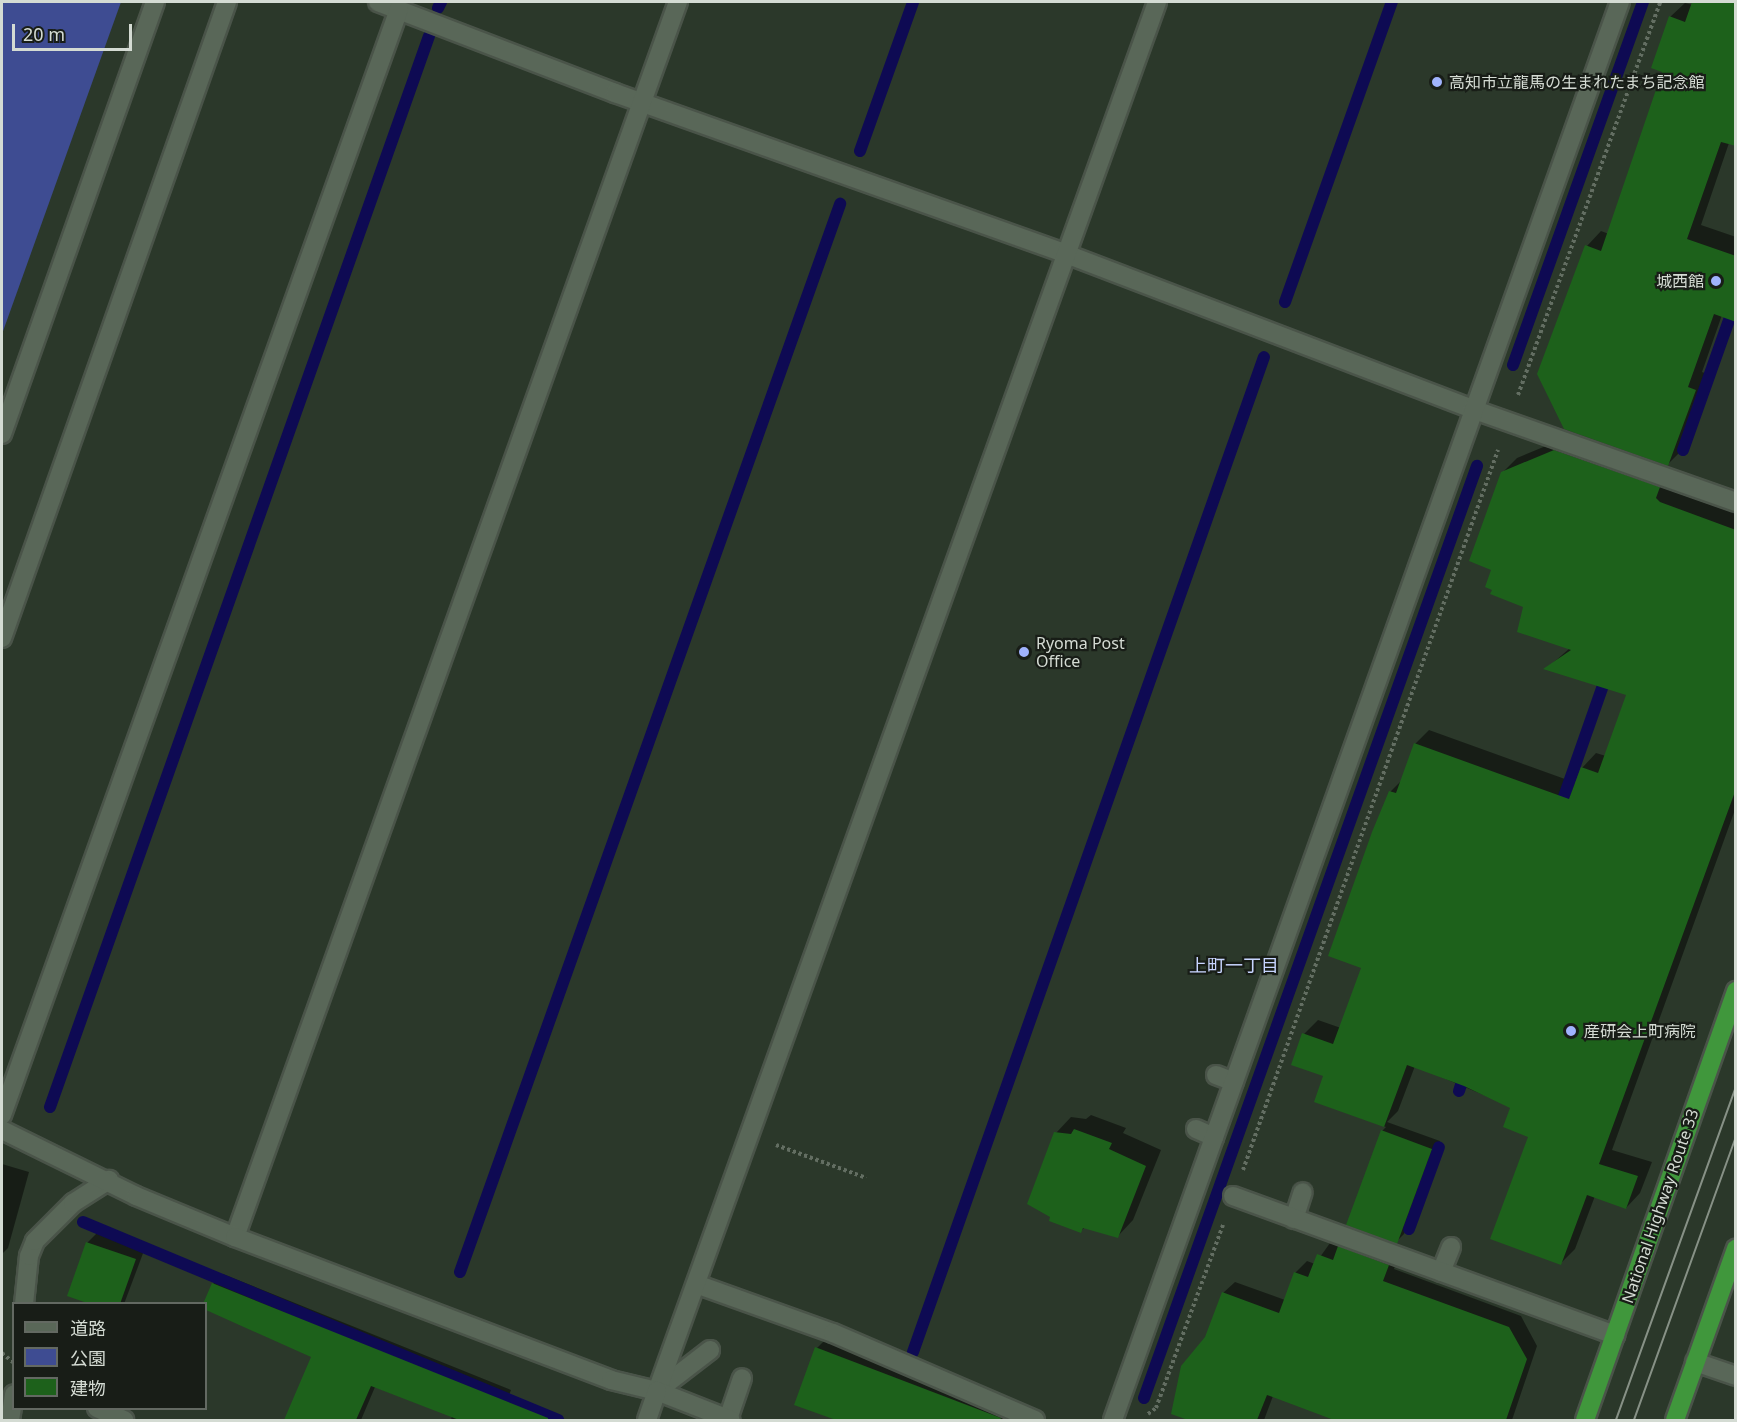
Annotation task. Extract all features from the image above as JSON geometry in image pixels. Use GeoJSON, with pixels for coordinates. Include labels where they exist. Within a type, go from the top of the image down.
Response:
{"type":"FeatureCollection","features":[{"type":"Feature","properties":{"kind":"highway","name":"National Highway Route 33"},"geometry":{"type":"LineString","coordinates":[[1585,1420],[1736,991]]}},
{"type":"Feature","properties":{"kind":"highway"},"geometry":{"type":"LineString","coordinates":[[1675,1420],[1736,1249]]}},
{"type":"Feature","properties":{"kind":"street"},"geometry":{"type":"LineString","coordinates":[[2,434],[155,2]]}},
{"type":"Feature","properties":{"kind":"street"},"geometry":{"type":"LineString","coordinates":[[2,638],[227,2]]}},
{"type":"Feature","properties":{"kind":"street"},"geometry":{"type":"LineString","coordinates":[[235,1236],[678,2]]}},
{"type":"Feature","properties":{"kind":"street"},"geometry":{"type":"LineString","coordinates":[[647,1420],[1069,255],[1157,2]]}},
{"type":"Feature","properties":{"kind":"street"},"geometry":{"type":"LineString","coordinates":[[1113,1420],[1472,409],[1620,2]]}},
{"type":"Feature","properties":{"kind":"street"},"geometry":{"type":"LineString","coordinates":[[2,1115],[392,5],[642,103],[1069,255],[1472,409],[1736,502]]}},
{"type":"Feature","properties":{"kind":"street"},"geometry":{"type":"LineString","coordinates":[[1216,1075],[1234,1082]]}},
{"type":"Feature","properties":{"kind":"street"},"geometry":{"type":"LineString","coordinates":[[1196,1129],[1214,1137]]}},
{"type":"Feature","properties":{"kind":"street"},"geometry":{"type":"LineString","coordinates":[[2,1130],[109,1180],[136,1196],[235,1236],[611,1380],[657,1391],[729,1420],[742,1378]]}},
{"type":"Feature","properties":{"kind":"street"},"geometry":{"type":"LineString","coordinates":[[24,1302],[29,1256],[36,1241],[73,1203],[109,1180]]}},
{"type":"Feature","properties":{"kind":"street"},"geometry":{"type":"LineString","coordinates":[[1294,1218],[1303,1192]]}},
{"type":"Feature","properties":{"kind":"street"},"geometry":{"type":"LineString","coordinates":[[1233,1196],[1615,1335]]}},
{"type":"Feature","properties":{"kind":"street"},"geometry":{"type":"LineString","coordinates":[[1441,1272],[1451,1247]]}},
{"type":"Feature","properties":{"kind":"street"},"geometry":{"type":"LineString","coordinates":[[696,1284],[833,1333],[1035,1420]]}},
{"type":"Feature","properties":{"kind":"street"},"geometry":{"type":"LineString","coordinates":[[657,1391],[710,1350]]}},
{"type":"Feature","properties":{"kind":"street"},"geometry":{"type":"LineString","coordinates":[[1695,1362],[1736,1376]]}},
{"type":"Feature","properties":{"kind":"street"},"geometry":{"type":"LineString","coordinates":[[102,1410],[124,1420]]}},
{"type":"Feature","properties":{"kind":"path"},"geometry":{"type":"LineString","coordinates":[[1140,1420],[1156,1408],[1660,2]]}},
{"type":"Feature","properties":{"kind":"path"},"geometry":{"type":"LineString","coordinates":[[767,1142],[866,1178]]}},
{"type":"Feature","properties":{"kind":"green space"},"geometry":{"type":"Polygon","coordinates":[[[2,2],[121,2],[2,334],[2,2]]]}},
{"type":"Feature","properties":{"kind":"building"},"geometry":{"type":"Polygon","coordinates":[[[1692,2],[1736,2],[1736,146],[1721,142],[1687,239],[1736,256],[1736,322],[1714,314],[1688,387],[1696,390],[1668,466],[1564,429],[1537,374],[1585,245],[1601,251],[1662,72],[1651,68],[1669,16],[1685,22],[1692,2]]]}},
{"type":"Feature","properties":{"kind":"building"},"geometry":{"type":"Polygon","coordinates":[[[1554,450],[1660,487],[1656,498],[1660,502],[1736,530],[1736,789],[1599,1164],[1638,1176],[1626,1209],[1587,1195],[1561,1265],[1490,1239],[1528,1137],[1503,1127],[1510,1108],[1464,1086],[1407,1065],[1384,1127],[1314,1102],[1323,1076],[1291,1065],[1302,1033],[1333,1044],[1361,968],[1328,956],[1372,832],[1389,791],[1396,793],[1414,743],[1569,799],[1581,767],[1598,773],[1626,695],[1543,669],[1571,650],[1517,632],[1523,607],[1490,594],[1492,590],[1485,587],[1491,570],[1469,561],[1501,472],[1554,450]]]}},
{"type":"Feature","properties":{"kind":"building"},"geometry":{"type":"Polygon","coordinates":[[[1074,1129],[1112,1143],[1109,1149],[1146,1166],[1118,1238],[1083,1228],[1081,1233],[1049,1221],[1050,1217],[1027,1204],[1054,1132],[1071,1134],[1074,1129]]]}},
{"type":"Feature","properties":{"kind":"building"},"geometry":{"type":"Polygon","coordinates":[[[1381,1130],[1432,1149],[1397,1244],[1346,1225],[1381,1130]]]}},
{"type":"Feature","properties":{"kind":"building"},"geometry":{"type":"Polygon","coordinates":[[[86,1242],[136,1259],[121,1302],[84,1302],[67,1296],[86,1242]]]}},
{"type":"Feature","properties":{"kind":"building"},"geometry":{"type":"Polygon","coordinates":[[[1338,1246],[1389,1265],[1383,1281],[1509,1327],[1527,1359],[1506,1420],[1334,1420],[1267,1395],[1257,1420],[1188,1420],[1171,1414],[1181,1366],[1205,1337],[1222,1292],[1279,1313],[1294,1272],[1308,1277],[1317,1254],[1333,1260],[1338,1246]]]}},
{"type":"Feature","properties":{"kind":"building"},"geometry":{"type":"Polygon","coordinates":[[[212,1283],[548,1418],[548,1420],[459,1420],[371,1386],[356,1420],[284,1420],[311,1357],[207,1310],[207,1302],[204,1302],[212,1283]]]}},
{"type":"Feature","properties":{"kind":"building"},"geometry":{"type":"Polygon","coordinates":[[[815,1347],[1001,1418],[1000,1420],[836,1420],[794,1405],[815,1347]]]}},
{"type":"Feature","properties":{"kind":"waterway"},"geometry":{"type":"LineString","coordinates":[[438,8],[441,2]]}},
{"type":"Feature","properties":{"kind":"waterway"},"geometry":{"type":"LineString","coordinates":[[860,151],[913,2]]}},
{"type":"Feature","properties":{"kind":"waterway"},"geometry":{"type":"LineString","coordinates":[[1285,302],[1392,2]]}},
{"type":"Feature","properties":{"kind":"waterway"},"geometry":{"type":"LineString","coordinates":[[1513,365],[1643,2]]}},
{"type":"Feature","properties":{"kind":"waterway"},"geometry":{"type":"LineString","coordinates":[[50,1107],[429,36]]}},
{"type":"Feature","properties":{"kind":"waterway"},"geometry":{"type":"LineString","coordinates":[[460,1272],[840,204]]}},
{"type":"Feature","properties":{"kind":"waterway"},"geometry":{"type":"LineString","coordinates":[[1683,450],[1734,306]]}},
{"type":"Feature","properties":{"kind":"waterway"},"geometry":{"type":"LineString","coordinates":[[913,1352],[1264,357]]}},
{"type":"Feature","properties":{"kind":"waterway"},"geometry":{"type":"LineString","coordinates":[[1144,1398],[1477,466]]}},
{"type":"Feature","properties":{"kind":"waterway"},"geometry":{"type":"LineString","coordinates":[[1559,811],[1607,674]]}},
{"type":"Feature","properties":{"kind":"waterway"},"geometry":{"type":"LineString","coordinates":[[1459,1091],[1466,1070]]}},
{"type":"Feature","properties":{"kind":"waterway"},"geometry":{"type":"LineString","coordinates":[[1409,1229],[1439,1147]]}},
{"type":"Feature","properties":{"kind":"waterway"},"geometry":{"type":"LineString","coordinates":[[83,1222],[558,1420]]}},
{"type":"Feature","properties":{"kind":"tram line"},"geometry":{"type":"LineString","coordinates":[[1616,1420],[1736,1087]]}},
{"type":"Feature","properties":{"kind":"tram line"},"geometry":{"type":"LineString","coordinates":[[1634,1420],[1736,1136]]}},
{"type":"Feature","properties":{"kind":"place","name":"高知市立龍馬の生まれたまち記念館"},"geometry":{"type":"Point","coordinates":[1437,82]}},
{"type":"Feature","properties":{"kind":"place","name":"城西館"},"geometry":{"type":"Point","coordinates":[1716,281]}},
{"type":"Feature","properties":{"kind":"place","name":"Ryoma Post Office"},"geometry":{"type":"Point","coordinates":[1024,652]}},
{"type":"Feature","properties":{"kind":"place","name":"産研会上町病院"},"geometry":{"type":"Point","coordinates":[1571,1031]}},
{"type":"Feature","properties":{"kind":"district","name":"上町一丁目"},"geometry":{"type":"Point","coordinates":[1234,965]}}]}
